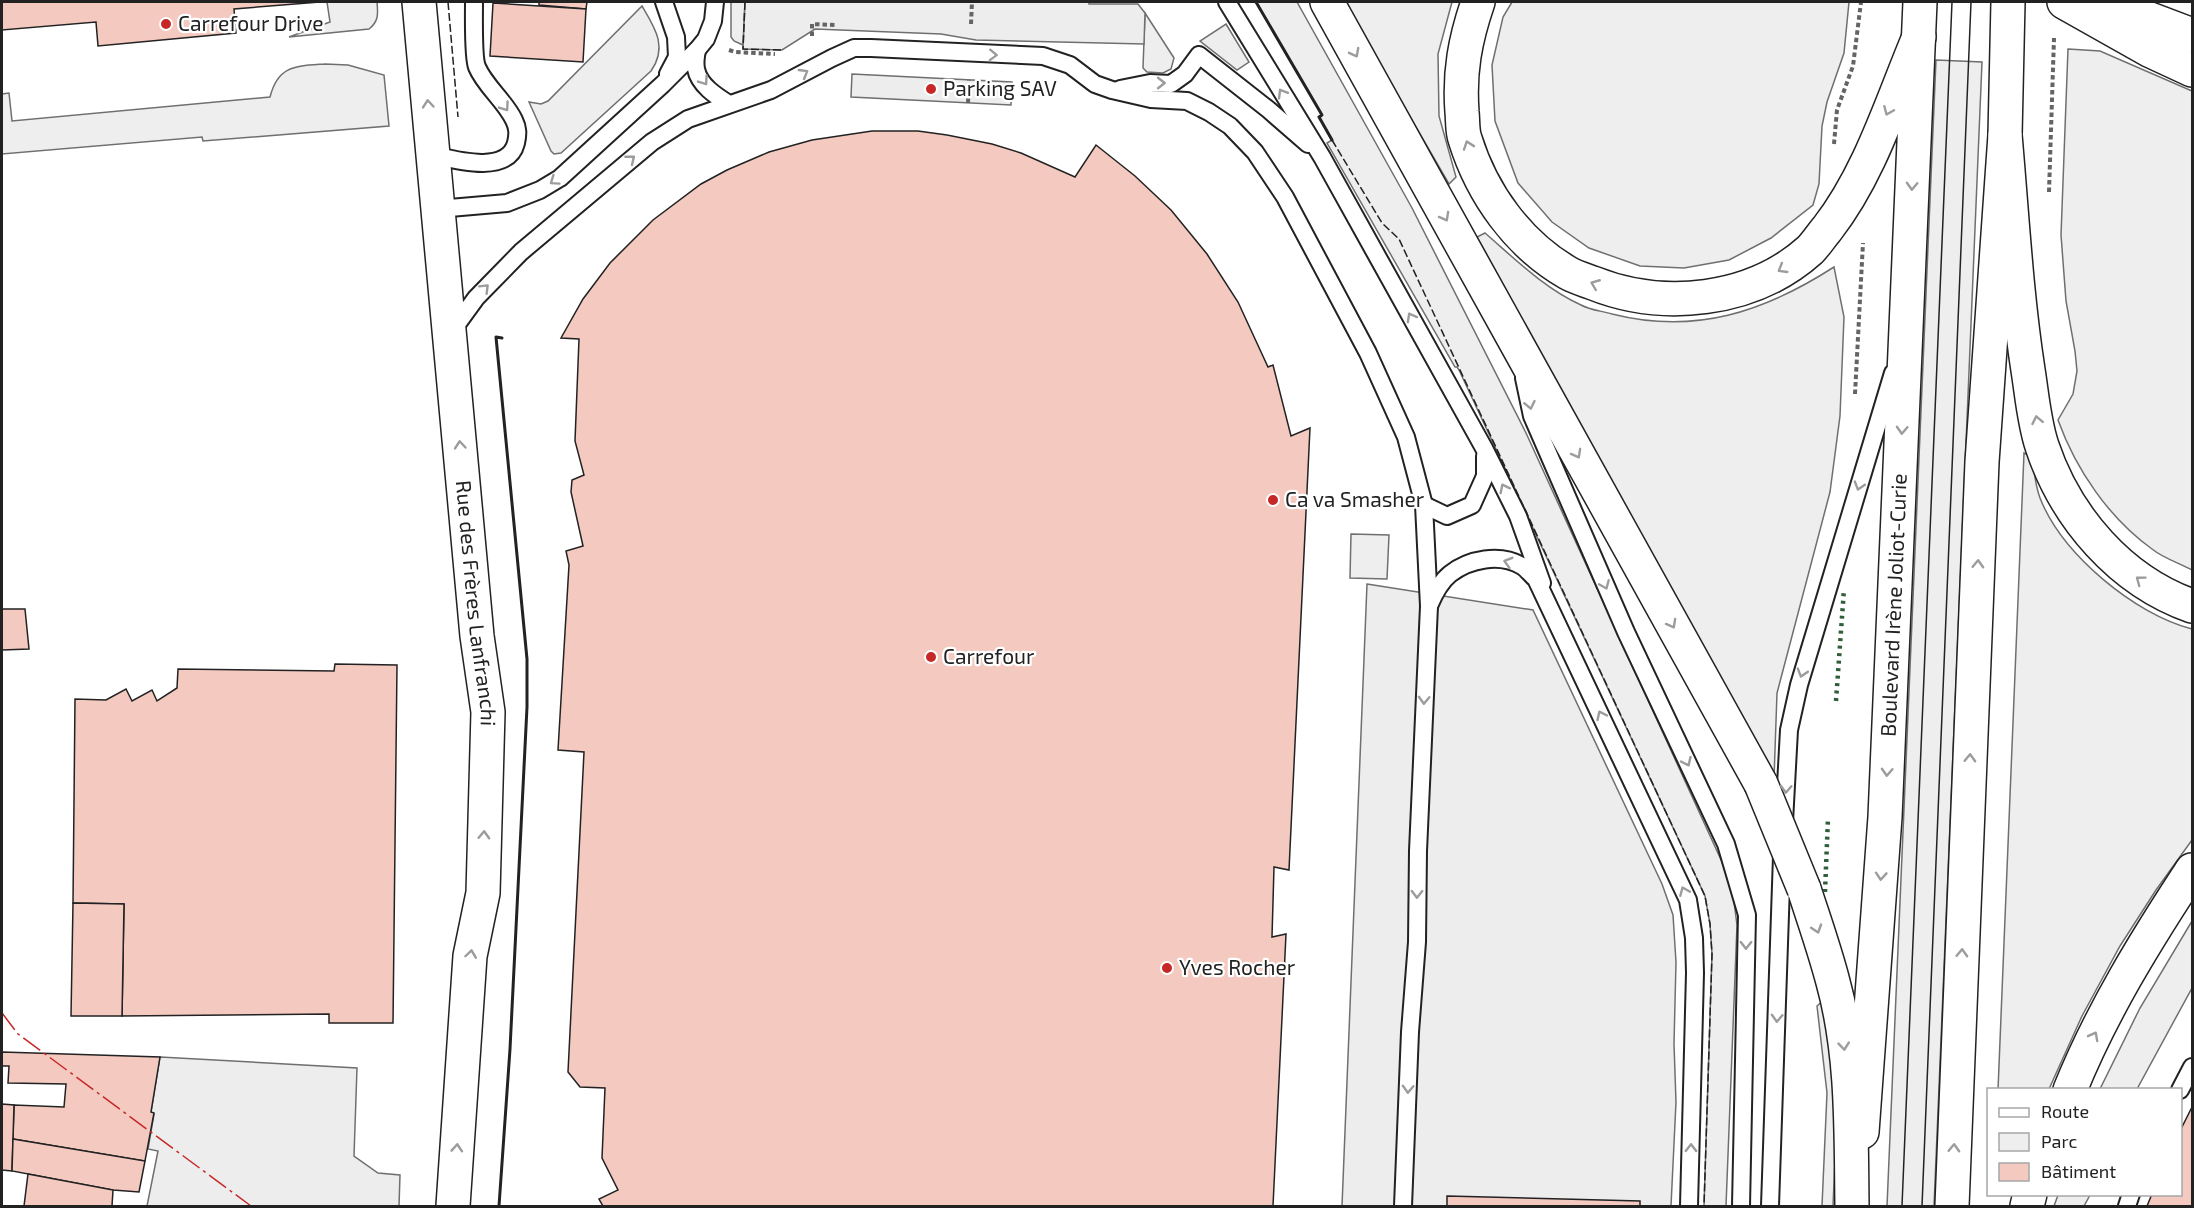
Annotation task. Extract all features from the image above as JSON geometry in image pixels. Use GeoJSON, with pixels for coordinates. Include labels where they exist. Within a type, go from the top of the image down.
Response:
{"type":"FeatureCollection","features":[{"type":"Feature","properties":{"kind":"main road","name":"Rue des Frères Lanfranchi"},"geometry":{"type":"LineString","coordinates":[[419,2],[477,636],[488,712],[483,894],[470,956],[453,1206]]}},
{"type":"Feature","properties":{"kind":"main road"},"geometry":{"type":"LineString","coordinates":[[1327,2],[1761,784],[1804,889],[1834,983],[1844,1041],[1851,1123],[1853,1206]]}},
{"type":"Feature","properties":{"kind":"main road"},"geometry":{"type":"LineString","coordinates":[[1478,2],[1467,35],[1460,85],[1464,137],[1479,176],[1502,214],[1533,248],[1568,274],[1613,291],[1655,299],[1706,298],[1750,285],[1783,270],[1811,249],[1848,201],[1919,37]]}},
{"type":"Feature","properties":{"kind":"main road","name":"Boulevard Irène Joliot-Curie"},"geometry":{"type":"LineString","coordinates":[[1853,1206],[1868,1071],[1885,817],[1920,2]]}},
{"type":"Feature","properties":{"kind":"main road"},"geometry":{"type":"LineString","coordinates":[[1952,1206],[1982,462],[2005,135],[2008,2]]}},
{"type":"Feature","properties":{"kind":"main road"},"geometry":{"type":"LineString","coordinates":[[2064,2],[2151,35],[2193,35]]}},
{"type":"Feature","properties":{"kind":"main road"},"geometry":{"type":"LineString","coordinates":[[2105,2],[2151,35],[2193,70]]}},
{"type":"Feature","properties":{"kind":"main road"},"geometry":{"type":"LineString","coordinates":[[2005,135],[2021,328],[2042,446],[2062,492],[2085,527],[2114,560],[2150,587],[2193,606]]}},
{"type":"Feature","properties":{"kind":"main road"},"geometry":{"type":"LineString","coordinates":[[2070,1088],[2085,1052],[2139,951],[2193,870]]}},
{"type":"Feature","properties":{"kind":"lane"},"geometry":{"type":"LineString","coordinates":[[433,155],[465,162],[488,163],[505,158],[515,148],[518,134],[514,119],[476,66],[474,2]]}},
{"type":"Feature","properties":{"kind":"lane"},"geometry":{"type":"LineString","coordinates":[[663,84],[677,57],[676,37],[664,2]]}},
{"type":"Feature","properties":{"kind":"lane"},"geometry":{"type":"LineString","coordinates":[[438,209],[507,203],[540,190],[560,178],[697,50],[713,21],[715,2]]}},
{"type":"Feature","properties":{"kind":"lane"},"geometry":{"type":"LineString","coordinates":[[1227,2],[1322,157],[1485,450],[1518,516],[1548,601]]}},
{"type":"Feature","properties":{"kind":"lane"},"geometry":{"type":"LineString","coordinates":[[450,335],[483,290],[521,252],[652,142],[688,119],[771,90],[854,48],[1044,56],[1070,65],[1095,84],[1112,90],[1151,99],[1187,101],[1230,126],[1255,152],[1285,197],[1368,353],[1406,437],[1424,505],[1429,606],[1418,851],[1417,942],[1410,1032],[1403,1206]]}},
{"type":"Feature","properties":{"kind":"lane"},"geometry":{"type":"LineString","coordinates":[[697,50],[696,69],[702,83],[729,104]]}},
{"type":"Feature","properties":{"kind":"lane"},"geometry":{"type":"LineString","coordinates":[[1112,90],[1150,83],[1171,84],[1185,74],[1199,55],[1269,110],[1322,157]]}},
{"type":"Feature","properties":{"kind":"lane"},"geometry":{"type":"LineString","coordinates":[[1770,1206],[1778,939],[1789,730],[1802,674],[1906,330]]}},
{"type":"Feature","properties":{"kind":"lane"},"geometry":{"type":"LineString","coordinates":[[1518,348],[1532,416],[1626,632],[1726,844],[1747,915],[1741,1206]]}},
{"type":"Feature","properties":{"kind":"lane"},"geometry":{"type":"LineString","coordinates":[[1424,505],[1448,516],[1472,505],[1485,476],[1485,450]]}},
{"type":"Feature","properties":{"kind":"lane"},"geometry":{"type":"LineString","coordinates":[[1429,606],[1436,589],[1449,574],[1465,565],[1485,559],[1503,559],[1522,566],[1536,579],[1688,900],[1694,938],[1695,973],[1689,1206]]}},
{"type":"Feature","properties":{"kind":"lane"},"geometry":{"type":"LineString","coordinates":[[2182,1088],[2193,1067]]}},
{"type":"Feature","properties":{"kind":"path"},"geometry":{"type":"LineString","coordinates":[[2049,194],[2054,36]]}},
{"type":"Feature","properties":{"kind":"green space"},"geometry":{"type":"Polygon","coordinates":[[[327,2],[377,2],[378,14],[369,29],[289,37],[330,22],[327,2]]]}},
{"type":"Feature","properties":{"kind":"green space"},"geometry":{"type":"Polygon","coordinates":[[[731,2],[745,2],[743,45],[731,37],[731,2]]]}},
{"type":"Feature","properties":{"kind":"green space"},"geometry":{"type":"Polygon","coordinates":[[[1256,2],[1297,2],[1412,208],[1526,433],[1722,862],[1733,894],[1737,925],[1726,1206],[1704,1206],[1712,954],[1705,896],[1459,370],[1455,367],[1327,143],[1332,140],[1319,117],[1322,115],[1256,2]]]}},
{"type":"Feature","properties":{"kind":"green space"},"geometry":{"type":"Polygon","coordinates":[[[1343,2],[1452,2],[1438,54],[1439,116],[1456,177],[1449,184],[1343,2]]]}},
{"type":"Feature","properties":{"kind":"green space"},"geometry":{"type":"Polygon","coordinates":[[[1512,2],[1849,2],[1844,53],[1827,102],[1822,126],[1819,184],[1813,205],[1771,238],[1729,260],[1684,268],[1640,266],[1589,248],[1552,222],[1518,183],[1495,121],[1492,65],[1503,17],[1512,2]]]}},
{"type":"Feature","properties":{"kind":"green space"},"geometry":{"type":"Polygon","coordinates":[[[642,6],[658,38],[659,54],[651,71],[561,153],[554,154],[529,102],[541,104],[548,101],[642,6]]]}},
{"type":"Feature","properties":{"kind":"green space"},"geometry":{"type":"Polygon","coordinates":[[[1145,13],[1174,58],[1171,69],[1163,73],[1147,72],[1143,68],[1145,13]]]}},
{"type":"Feature","properties":{"kind":"green space"},"geometry":{"type":"Polygon","coordinates":[[[1226,24],[1249,62],[1237,70],[1200,41],[1226,24]]]}},
{"type":"Feature","properties":{"kind":"green space"},"geometry":{"type":"Polygon","coordinates":[[[2068,49],[2100,51],[2192,91],[2192,570],[2152,549],[2136,537],[2108,508],[2084,475],[2058,420],[2073,394],[2077,371],[2066,301],[2061,235],[2068,49]]]}},
{"type":"Feature","properties":{"kind":"green space"},"geometry":{"type":"Polygon","coordinates":[[[1936,60],[1982,62],[1934,1206],[1887,1206],[1936,60]]]}},
{"type":"Feature","properties":{"kind":"green space"},"geometry":{"type":"Polygon","coordinates":[[[325,64],[348,65],[384,75],[389,126],[203,141],[202,137],[2,154],[2,94],[9,93],[12,121],[270,97],[273,86],[283,73],[297,67],[325,64]]]}},
{"type":"Feature","properties":{"kind":"green space"},"geometry":{"type":"Polygon","coordinates":[[[1485,233],[1555,291],[1585,307],[1642,320],[1672,322],[1728,315],[1781,296],[1834,267],[1844,317],[1840,416],[1830,492],[1777,693],[1774,779],[1477,237],[1485,233]]]}},
{"type":"Feature","properties":{"kind":"green space"},"geometry":{"type":"Polygon","coordinates":[[[2024,453],[2032,457],[2038,493],[2050,519],[2082,560],[2124,596],[2147,610],[2192,629],[2192,840],[2120,946],[2082,1016],[2049,1088],[1998,1088],[2024,453]]]}},
{"type":"Feature","properties":{"kind":"green space"},"geometry":{"type":"Polygon","coordinates":[[[1351,534],[1389,535],[1387,579],[1350,578],[1351,534]]]}},
{"type":"Feature","properties":{"kind":"green space"},"geometry":{"type":"Polygon","coordinates":[[[2192,921],[2192,988],[2138,1088],[2100,1088],[2140,1008],[2192,921]]]}},
{"type":"Feature","properties":{"kind":"green space"},"geometry":{"type":"Polygon","coordinates":[[[1825,999],[1837,1113],[1833,1206],[1822,1206],[1827,1093],[1817,1006],[1825,999]]]}},
{"type":"Feature","properties":{"kind":"green space"},"geometry":{"type":"Polygon","coordinates":[[[2057,1196],[2089,1196],[2084,1206],[2054,1206],[2057,1196]]]}},
{"type":"Feature","properties":{"kind":"shaded area"},"geometry":{"type":"Polygon","coordinates":[[[745,2],[1138,4],[1145,13],[1144,44],[976,40],[941,34],[815,29],[782,50],[743,49],[745,2]]]}},
{"type":"Feature","properties":{"kind":"shaded area","name":"Parking SAV"},"geometry":{"type":"Polygon","coordinates":[[[852,74],[1012,82],[1011,105],[851,97],[852,74]]]}},
{"type":"Feature","properties":{"kind":"shaded area"},"geometry":{"type":"Polygon","coordinates":[[[1367,584],[1533,610],[1662,884],[1673,915],[1676,962],[1674,1044],[1676,1102],[1671,1206],[1342,1206],[1367,584]]]}},
{"type":"Feature","properties":{"kind":"shaded area"},"geometry":{"type":"Polygon","coordinates":[[[160,1057],[357,1068],[354,1156],[378,1173],[400,1175],[399,1206],[147,1206],[158,1151],[148,1149],[154,1114],[151,1112],[160,1057]]]}},
{"type":"Feature","properties":{"kind":"building","name":"Carrefour Drive"},"geometry":{"type":"Polygon","coordinates":[[[2,2],[320,2],[234,9],[236,33],[98,46],[96,22],[2,30],[2,2]]]}},
{"type":"Feature","properties":{"kind":"building"},"geometry":{"type":"Polygon","coordinates":[[[539,2],[587,2],[586,9],[539,5],[539,2]]]}},
{"type":"Feature","properties":{"kind":"building"},"geometry":{"type":"Polygon","coordinates":[[[493,3],[586,9],[583,62],[490,56],[493,3]]]}},
{"type":"Feature","properties":{"kind":"building","name":"Carrefour"},"geometry":{"type":"Polygon","coordinates":[[[872,131],[918,131],[992,144],[1021,153],[1075,177],[1096,145],[1135,176],[1171,210],[1207,254],[1238,302],[1268,367],[1273,365],[1291,436],[1310,428],[1289,870],[1274,867],[1272,937],[1286,934],[1273,1206],[603,1206],[599,1199],[618,1190],[602,1158],[605,1088],[580,1087],[568,1072],[584,752],[558,750],[569,565],[566,551],[583,546],[571,492],[572,480],[584,475],[575,441],[579,339],[561,338],[583,299],[610,263],[653,220],[701,184],[769,152],[812,140],[872,131]]]}},
{"type":"Feature","properties":{"kind":"building"},"geometry":{"type":"Polygon","coordinates":[[[2,609],[25,609],[29,649],[2,650],[2,609]]]}},
{"type":"Feature","properties":{"kind":"building"},"geometry":{"type":"Polygon","coordinates":[[[335,664],[397,665],[393,1023],[329,1023],[329,1014],[122,1016],[124,904],[73,903],[75,699],[106,700],[126,689],[132,701],[152,690],[157,701],[177,688],[178,669],[334,671],[335,664]]]}},
{"type":"Feature","properties":{"kind":"building"},"geometry":{"type":"Polygon","coordinates":[[[73,903],[124,904],[122,1016],[71,1016],[73,903]]]}},
{"type":"Feature","properties":{"kind":"building"},"geometry":{"type":"Polygon","coordinates":[[[2,1052],[160,1057],[151,1112],[154,1113],[145,1161],[13,1139],[14,1105],[64,1107],[66,1084],[8,1083],[9,1066],[2,1066],[2,1052]]]}},
{"type":"Feature","properties":{"kind":"building"},"geometry":{"type":"Polygon","coordinates":[[[2,1104],[14,1105],[12,1171],[2,1170],[2,1104]]]}},
{"type":"Feature","properties":{"kind":"building"},"geometry":{"type":"Polygon","coordinates":[[[2192,1107],[2192,1206],[2147,1206],[2151,1196],[2182,1196],[2182,1127],[2192,1107]]]}},
{"type":"Feature","properties":{"kind":"building"},"geometry":{"type":"Polygon","coordinates":[[[13,1139],[145,1161],[139,1192],[113,1190],[12,1171],[13,1139]]]}},
{"type":"Feature","properties":{"kind":"building"},"geometry":{"type":"Polygon","coordinates":[[[28,1174],[113,1190],[112,1206],[24,1206],[28,1174]]]}},
{"type":"Feature","properties":{"kind":"building"},"geometry":{"type":"Polygon","coordinates":[[[1447,1196],[1640,1201],[1640,1206],[1447,1206],[1447,1196]]]}},
{"type":"Feature","properties":{"kind":"tram line"},"geometry":{"type":"LineString","coordinates":[[1902,1206],[1952,2]]}},
{"type":"Feature","properties":{"kind":"tram line"},"geometry":{"type":"LineString","coordinates":[[1922,1206],[1971,2]]}},
{"type":"Feature","properties":{"kind":"hedge"},"geometry":{"type":"LineString","coordinates":[[1836,701],[1844,589]]}},
{"type":"Feature","properties":{"kind":"hedge"},"geometry":{"type":"LineString","coordinates":[[1825,892],[1828,818]]}},
{"type":"Feature","properties":{"kind":"fence"},"geometry":{"type":"LineString","coordinates":[[448,2],[458,117]]}},
{"type":"Feature","properties":{"kind":"fence"},"geometry":{"type":"LineString","coordinates":[[745,2],[743,49],[782,50]]}},
{"type":"Feature","properties":{"kind":"fence"},"geometry":{"type":"LineString","coordinates":[[1332,140],[1382,223],[1399,239],[1705,896],[1712,954],[1704,1206]]}},
{"type":"Feature","properties":{"kind":"wall"},"geometry":{"type":"LineString","coordinates":[[1256,2],[1322,115],[1319,117],[1332,140]]}},
{"type":"Feature","properties":{"kind":"wall"},"geometry":{"type":"LineString","coordinates":[[499,1206],[510,1049],[527,707],[527,659],[496,337],[502,338]]}},
{"type":"Feature","properties":{"kind":"power"},"geometry":{"type":"LineString","coordinates":[[2,1013],[18,1034],[251,1206]]}},
{"type":"Feature","properties":{"kind":"place","name":"Carrefour Drive"},"geometry":{"type":"Point","coordinates":[166,24]}},
{"type":"Feature","properties":{"kind":"place","name":"Parking SAV"},"geometry":{"type":"Point","coordinates":[931,89]}},
{"type":"Feature","properties":{"kind":"place","name":"Ca va Smasher"},"geometry":{"type":"Point","coordinates":[1273,500]}},
{"type":"Feature","properties":{"kind":"place","name":"Carrefour"},"geometry":{"type":"Point","coordinates":[931,657]}},
{"type":"Feature","properties":{"kind":"place","name":"Yves Rocher"},"geometry":{"type":"Point","coordinates":[1167,968]}}]}
